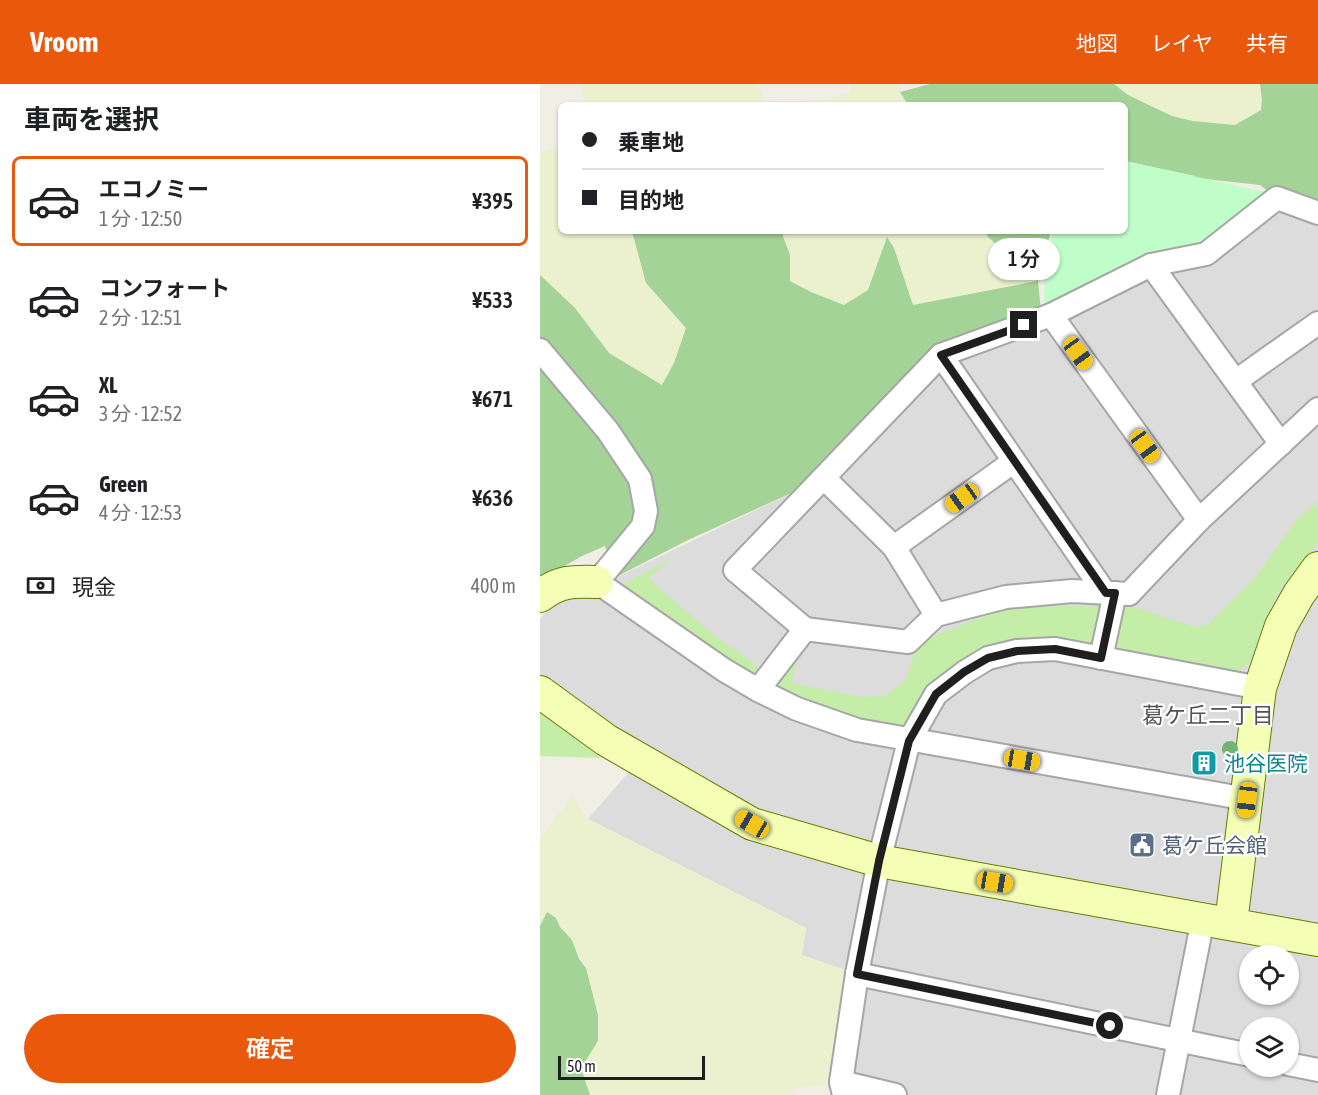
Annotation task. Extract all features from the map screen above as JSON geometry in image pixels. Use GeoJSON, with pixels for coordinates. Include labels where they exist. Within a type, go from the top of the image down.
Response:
{"type":"FeatureCollection","features":[{"type":"Feature","properties":{"kind":"street"},"geometry":{"type":"LineString","coordinates":[[1318,213],[1277,198],[1206,254],[1151,265],[1051,315],[941,355],[735,570],[805,629],[908,642],[936,615],[1006,597],[1072,591],[1129,594],[1199,520],[1318,409]]}},
{"type":"Feature","properties":{"kind":"street"},"geometry":{"type":"LineString","coordinates":[[1151,265],[1281,444]]}},
{"type":"Feature","properties":{"kind":"street"},"geometry":{"type":"LineString","coordinates":[[1051,315],[1199,520]]}},
{"type":"Feature","properties":{"kind":"street"},"geometry":{"type":"LineString","coordinates":[[1236,381],[1318,323]]}},
{"type":"Feature","properties":{"kind":"street"},"geometry":{"type":"LineString","coordinates":[[540,350],[608,431],[640,479],[646,511],[643,526],[597,582]]}},
{"type":"Feature","properties":{"kind":"street"},"geometry":{"type":"LineString","coordinates":[[941,355],[1013,462],[1110,593],[1101,658]]}},
{"type":"Feature","properties":{"kind":"street"},"geometry":{"type":"LineString","coordinates":[[894,547],[1013,462]]}},
{"type":"Feature","properties":{"kind":"street"},"geometry":{"type":"LineString","coordinates":[[824,478],[894,547],[936,615]]}},
{"type":"Feature","properties":{"kind":"street"},"geometry":{"type":"LineString","coordinates":[[1168,1095],[1178,1041],[1217,921],[1247,800],[1260,688],[1281,626],[1299,594],[1318,568]]}},
{"type":"Feature","properties":{"kind":"street"},"geometry":{"type":"LineString","coordinates":[[540,596],[552,587],[574,581],[597,582],[724,670],[758,690],[796,709],[857,730],[1247,800]]}},
{"type":"Feature","properties":{"kind":"street"},"geometry":{"type":"LineString","coordinates":[[758,690],[805,629]]}},
{"type":"Feature","properties":{"kind":"street"},"geometry":{"type":"LineString","coordinates":[[895,1095],[842,1089],[857,974],[879,861],[909,741],[936,694],[964,672],[988,658],[1017,651],[1055,649],[1260,688]]}},
{"type":"Feature","properties":{"kind":"street"},"geometry":{"type":"LineString","coordinates":[[540,692],[606,740],[752,824],[879,861],[1318,940]]}},
{"type":"Feature","properties":{"kind":"street"},"geometry":{"type":"LineString","coordinates":[[857,974],[1239,1053]]}},
{"type":"Feature","properties":{"kind":"street"},"geometry":{"type":"LineString","coordinates":[[1299,1066],[1318,1070]]}},
{"type":"Feature","properties":{"kind":"shaded area"},"geometry":{"type":"Polygon","coordinates":[[[1277,198],[1318,221],[1318,1095],[843,1095],[857,974],[801,955],[806,928],[588,819],[634,766],[540,676],[540,620],[557,596],[595,588],[826,476],[941,355],[1277,198]]]}},
{"type":"Feature","properties":{"kind":"green space"},"geometry":{"type":"Polygon","coordinates":[[[580,84],[758,84],[765,102],[584,102],[580,84]]]}},
{"type":"Feature","properties":{"kind":"green space"},"geometry":{"type":"Polygon","coordinates":[[[850,84],[899,84],[900,92],[906,102],[811,102],[824,101],[851,93],[850,84]]]}},
{"type":"Feature","properties":{"kind":"green space"},"geometry":{"type":"Polygon","coordinates":[[[930,84],[1114,84],[1128,95],[1172,116],[1193,121],[1235,125],[1261,110],[1260,84],[1318,84],[1318,208],[1270,193],[1260,185],[1188,177],[1195,176],[1128,162],[1128,102],[906,102],[900,92],[930,84]]]}},
{"type":"Feature","properties":{"kind":"green space"},"geometry":{"type":"Polygon","coordinates":[[[1114,84],[1260,84],[1261,110],[1235,125],[1193,121],[1172,116],[1128,95],[1114,84]]]}},
{"type":"Feature","properties":{"kind":"green space"},"geometry":{"type":"Polygon","coordinates":[[[558,146],[558,234],[633,234],[646,283],[686,328],[663,386],[609,353],[575,308],[540,275],[540,153],[558,146]]]}},
{"type":"Feature","properties":{"kind":"green space"},"geometry":{"type":"Polygon","coordinates":[[[1128,162],[1270,193],[1206,254],[1044,318],[1045,265],[1052,234],[1128,234],[1128,162]]]}},
{"type":"Feature","properties":{"kind":"green space"},"geometry":{"type":"Polygon","coordinates":[[[633,234],[782,234],[790,255],[790,281],[844,305],[868,290],[887,237],[894,248],[913,305],[1037,281],[986,234],[1050,234],[1038,281],[1041,311],[934,354],[824,478],[688,540],[616,577],[605,546],[540,580],[540,275],[575,308],[609,353],[662,385],[674,363],[686,328],[646,283],[633,234]]]}},
{"type":"Feature","properties":{"kind":"green space"},"geometry":{"type":"Polygon","coordinates":[[[782,234],[986,234],[1038,281],[912,305],[894,248],[868,290],[844,305],[790,281],[790,255],[782,234]]]}},
{"type":"Feature","properties":{"kind":"green space"},"geometry":{"type":"Polygon","coordinates":[[[1318,502],[1318,543],[1278,592],[1251,661],[1234,674],[1113,650],[1124,604],[1195,627],[1208,624],[1254,579],[1298,518],[1318,502]]]}},
{"type":"Feature","properties":{"kind":"green space"},"geometry":{"type":"Polygon","coordinates":[[[672,558],[648,578],[711,633],[759,667],[754,672],[728,661],[618,587],[672,558]]]}},
{"type":"Feature","properties":{"kind":"green space"},"geometry":{"type":"Polygon","coordinates":[[[1018,606],[1101,606],[1094,648],[978,652],[942,675],[906,724],[874,724],[857,720],[776,689],[778,670],[799,654],[791,683],[862,697],[885,696],[907,679],[913,655],[929,638],[1018,606]]]}},
{"type":"Feature","properties":{"kind":"green space"},"geometry":{"type":"Polygon","coordinates":[[[540,713],[601,758],[540,756],[540,713]]]}},
{"type":"Feature","properties":{"kind":"green space"},"geometry":{"type":"Polygon","coordinates":[[[572,796],[588,819],[806,928],[802,955],[857,974],[841,1082],[797,1088],[790,1095],[590,1095],[581,1068],[598,1041],[599,1023],[586,968],[556,918],[547,912],[540,926],[540,839],[572,796]]]}},
{"type":"Feature","properties":{"kind":"green space"},"geometry":{"type":"Polygon","coordinates":[[[547,912],[556,918],[560,927],[572,940],[579,959],[586,968],[598,1015],[598,1041],[581,1068],[590,1095],[540,1095],[540,926],[547,912]]]}},
{"type":"Feature","properties":{"kind":"place","name":"池谷医院"},"geometry":{"type":"Point","coordinates":[1204,763]}},
{"type":"Feature","properties":{"kind":"place","name":"葛ケ丘会館"},"geometry":{"type":"Point","coordinates":[1142,845]}},
{"type":"Feature","properties":{"kind":"district","name":"葛ケ丘二丁目"},"geometry":{"type":"Point","coordinates":[1208,715]}},
{"type":"Feature","properties":{"kind":"route"},"geometry":{"type":"LineString","coordinates":[[1024,325],[941,355],[1106,593],[1115,593],[1101,658],[1055,649],[1017,651],[988,658],[964,672],[936,694],[909,741],[879,861],[857,974],[1110,1026]]}}]}
